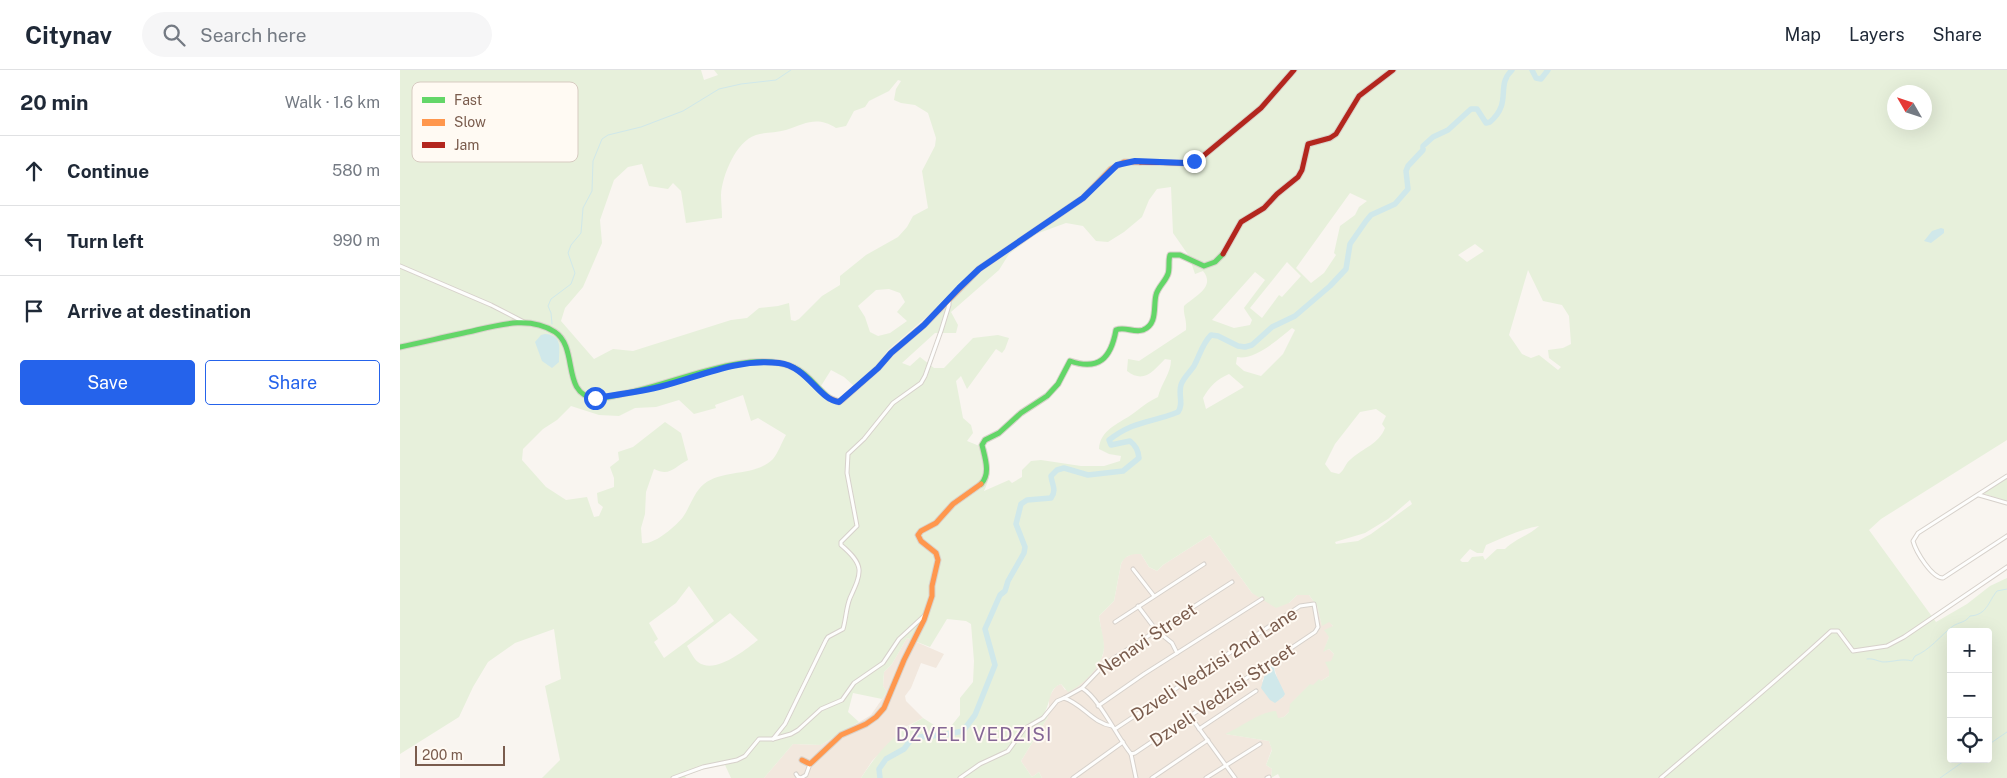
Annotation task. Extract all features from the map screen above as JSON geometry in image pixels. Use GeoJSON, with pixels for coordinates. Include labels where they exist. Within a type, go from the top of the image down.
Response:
{"type":"FeatureCollection","features":[{"type":"Feature","properties":{"kind":"street"},"geometry":{"type":"LineString","coordinates":[[400,266],[491,305],[524,322],[556,333],[564,339],[570,350],[575,385],[578,390],[587,396],[595,398],[625,394],[660,386],[726,366],[763,362],[791,366],[801,371],[830,399],[839,402],[924,325],[979,269],[1083,198],[1117,165],[1135,161],[1185,163],[1202,157],[1261,108],[1294,70]]}},
{"type":"Feature","properties":{"kind":"street"},"geometry":{"type":"LineString","coordinates":[[796,774],[801,778],[806,775],[810,764],[841,735],[866,724],[884,708],[932,596],[932,586],[938,560],[936,553],[921,541],[918,535],[921,531],[936,523],[954,504],[985,480],[987,469],[982,445],[985,440],[999,433],[1021,413],[1047,396],[1058,384],[1070,361],[1084,366],[1099,363],[1113,346],[1116,330],[1120,328],[1140,332],[1145,329],[1153,317],[1158,289],[1168,274],[1168,258],[1170,255],[1182,256],[1200,265],[1209,265],[1216,261],[1227,247],[1241,222],[1264,209],[1277,194],[1298,178],[1308,144],[1327,140],[1336,134],[1361,94],[1393,70]]}},
{"type":"Feature","properties":{"kind":"street"},"geometry":{"type":"LineString","coordinates":[[773,739],[785,724],[826,640],[843,629],[850,600],[857,587],[860,573],[857,560],[841,545],[841,542],[857,526],[847,473],[848,454],[864,439],[893,403],[921,383],[941,331],[949,298]]}},
{"type":"Feature","properties":{"kind":"street"},"geometry":{"type":"LineString","coordinates":[[400,347],[503,324],[524,322]]}},
{"type":"Feature","properties":{"kind":"street"},"geometry":{"type":"LineString","coordinates":[[2007,476],[1914,537],[1914,546],[1933,574],[1936,577],[1943,578],[2007,536]]}},
{"type":"Feature","properties":{"kind":"street"},"geometry":{"type":"LineString","coordinates":[[1978,494],[2007,503]]}},
{"type":"Feature","properties":{"kind":"street"},"geometry":{"type":"LineString","coordinates":[[1115,622],[1204,564]]}},
{"type":"Feature","properties":{"kind":"street"},"geometry":{"type":"LineString","coordinates":[[1661,778],[1702,741],[1770,687],[1831,631],[1838,630],[1853,651],[1887,646],[1904,638],[2007,567]]}},
{"type":"Feature","properties":{"kind":"street"},"geometry":{"type":"LineString","coordinates":[[1133,569],[1154,596]]}},
{"type":"Feature","properties":{"kind":"street","name":"Nenavi Street"},"geometry":{"type":"LineString","coordinates":[[1064,698],[1082,688],[1102,666],[1232,582]]}},
{"type":"Feature","properties":{"kind":"street"},"geometry":{"type":"LineString","coordinates":[[1098,706],[1262,599]]}},
{"type":"Feature","properties":{"kind":"street","name":"Dzveli Vedzisi Street"},"geometry":{"type":"LineString","coordinates":[[1082,688],[1098,706],[1131,754],[1140,751],[1315,632],[1318,626],[1314,604]]}},
{"type":"Feature","properties":{"kind":"street","name":"Dzveli Vedzisi 2nd Lane"},"geometry":{"type":"LineString","coordinates":[[1114,728],[1300,606],[1314,604]]}},
{"type":"Feature","properties":{"kind":"street"},"geometry":{"type":"LineString","coordinates":[[1138,606],[1156,630],[1172,643],[1177,653]]}},
{"type":"Feature","properties":{"kind":"street"},"geometry":{"type":"LineString","coordinates":[[673,778],[703,767],[737,760],[745,756],[759,739],[773,739],[798,730],[821,709],[842,700],[854,683],[883,663],[899,639],[925,615]]}},
{"type":"Feature","properties":{"kind":"street"},"geometry":{"type":"LineString","coordinates":[[1200,730],[1256,692]]}},
{"type":"Feature","properties":{"kind":"street"},"geometry":{"type":"LineString","coordinates":[[960,778],[980,764],[1008,751],[1024,729],[1043,718],[1057,700],[1064,698]]}},
{"type":"Feature","properties":{"kind":"street","name":"Dzveli Vedzisi Street"},"geometry":{"type":"LineString","coordinates":[[1064,698],[1077,704],[1098,722],[1114,728]]}},
{"type":"Feature","properties":{"kind":"street"},"geometry":{"type":"LineString","coordinates":[[1190,716],[1235,778]]}},
{"type":"Feature","properties":{"kind":"street"},"geometry":{"type":"LineString","coordinates":[[1152,778],[1208,740]]}},
{"type":"Feature","properties":{"kind":"street"},"geometry":{"type":"LineString","coordinates":[[1073,778],[1124,742]]}},
{"type":"Feature","properties":{"kind":"street"},"geometry":{"type":"LineString","coordinates":[[1206,778],[1260,744]]}},
{"type":"Feature","properties":{"kind":"street"},"geometry":{"type":"LineString","coordinates":[[1131,754],[1136,778]]}},
{"type":"Feature","properties":{"kind":"street"},"geometry":{"type":"LineString","coordinates":[[802,760],[810,764]]}},
{"type":"Feature","properties":{"kind":"shaded area"},"geometry":{"type":"Polygon","coordinates":[[[1210,535],[1252,593],[1289,603],[1297,595],[1309,595],[1317,606],[1322,625],[1329,621],[1333,626],[1324,651],[1329,649],[1334,654],[1329,676],[1321,681],[1284,717],[1241,728],[1226,734],[1269,741],[1272,749],[1266,765],[1272,769],[1271,778],[1042,778],[1039,772],[1032,777],[1021,761],[1048,717],[1044,714],[1049,707],[1049,697],[1056,686],[1061,684],[1065,690],[1091,674],[1103,655],[1104,647],[1099,616],[1114,601],[1121,564],[1124,558],[1132,554],[1141,554],[1149,567],[1157,571],[1163,565],[1210,535]],[[1273,664],[1269,667],[1262,681],[1279,700],[1283,697],[1273,664]]]}},
{"type":"Feature","properties":{"kind":"shaded area"},"geometry":{"type":"Polygon","coordinates":[[[907,638],[944,654],[936,668],[921,663],[911,688],[905,696],[906,701],[923,718],[907,726],[872,761],[861,778],[764,778],[793,744],[821,745],[871,715],[887,692],[883,686],[884,672],[892,664],[907,638]]]}},
{"type":"Feature","properties":{"kind":"green space"},"geometry":{"type":"Polygon","coordinates":[[[400,70],[701,70],[704,80],[718,75],[714,70],[2007,70],[2007,440],[1881,519],[1869,530],[1936,622],[1967,604],[1990,586],[2007,578],[2007,778],[1280,778],[1278,774],[1271,778],[1272,769],[1266,765],[1272,750],[1269,741],[1225,734],[1269,712],[1276,711],[1278,718],[1284,717],[1289,712],[1290,704],[1310,684],[1313,685],[1319,679],[1321,681],[1329,676],[1329,670],[1325,662],[1331,661],[1334,654],[1329,649],[1323,652],[1329,637],[1324,630],[1333,626],[1329,622],[1322,626],[1317,606],[1309,595],[1297,595],[1289,603],[1276,608],[1252,593],[1210,535],[1163,565],[1157,571],[1149,567],[1141,554],[1134,554],[1124,559],[1121,564],[1114,601],[1099,616],[1104,647],[1097,667],[1086,680],[1074,689],[1068,692],[1061,684],[1054,689],[1044,713],[1048,717],[1021,761],[1032,777],[1039,772],[1042,778],[861,778],[888,744],[913,724],[923,718],[934,725],[948,730],[960,715],[960,698],[973,682],[974,661],[971,624],[966,621],[947,619],[930,647],[907,638],[892,664],[884,672],[883,686],[887,692],[882,699],[853,693],[848,712],[859,722],[821,745],[793,744],[764,778],[731,778],[725,765],[704,769],[685,776],[686,778],[542,778],[560,760],[545,686],[561,679],[554,629],[515,643],[488,662],[473,687],[459,717],[400,754],[400,70]],[[898,80],[889,91],[869,101],[865,107],[854,111],[846,126],[836,128],[823,122],[811,122],[782,131],[759,134],[742,144],[731,160],[724,178],[721,195],[722,218],[686,223],[681,191],[673,183],[668,189],[649,186],[642,164],[628,167],[614,180],[600,220],[602,243],[583,287],[565,308],[561,321],[594,359],[613,349],[633,351],[731,320],[747,318],[759,308],[789,303],[791,320],[799,319],[822,296],[840,285],[840,276],[866,255],[898,237],[907,227],[913,216],[928,208],[922,171],[935,146],[936,138],[928,113],[915,105],[894,100],[896,89],[901,81],[898,80]],[[1199,155],[1185,160],[1125,159],[1115,163],[1080,196],[978,268],[951,292],[938,307],[888,350],[877,365],[854,386],[844,377],[831,370],[821,386],[836,399],[847,399],[884,366],[894,353],[926,327],[959,291],[981,272],[1034,235],[1009,254],[999,270],[951,312],[958,325],[956,333],[935,333],[902,363],[910,366],[920,357],[934,368],[944,368],[973,338],[998,335],[1009,338],[1002,353],[996,349],[967,389],[961,376],[956,381],[963,418],[971,425],[973,433],[967,441],[987,449],[989,475],[984,491],[1009,480],[1012,483],[1022,477],[1022,470],[1031,461],[1041,460],[1081,466],[1104,466],[1120,461],[1121,456],[1109,454],[1099,449],[1100,442],[1110,428],[1158,397],[1171,365],[1171,360],[1165,359],[1148,374],[1138,376],[1127,371],[1128,359],[1139,361],[1186,330],[1184,306],[1206,286],[1206,277],[1203,271],[1195,274],[1189,256],[1173,233],[1171,187],[1157,189],[1149,200],[1142,217],[1108,242],[1096,241],[1083,226],[1066,223],[1036,234],[1084,201],[1119,167],[1133,165],[1182,166],[1202,161],[1199,155]],[[1350,193],[1296,268],[1311,283],[1324,273],[1336,255],[1334,253],[1340,226],[1355,215],[1359,207],[1367,201],[1350,193]],[[1475,244],[1458,255],[1467,262],[1484,251],[1475,244]],[[1287,262],[1250,308],[1262,318],[1279,295],[1282,297],[1301,276],[1287,262]],[[1528,270],[1509,335],[1522,354],[1531,358],[1539,355],[1558,370],[1561,367],[1549,358],[1548,350],[1563,348],[1571,344],[1569,316],[1562,305],[1543,301],[1528,270]],[[1255,272],[1212,320],[1234,328],[1250,325],[1252,320],[1244,308],[1265,280],[1255,272]],[[889,289],[876,290],[858,306],[865,317],[870,332],[878,336],[890,333],[907,321],[897,312],[905,302],[900,293],[889,289]],[[1292,328],[1274,343],[1251,356],[1237,357],[1236,364],[1244,371],[1261,376],[1283,354],[1295,330],[1292,328]],[[1229,374],[1217,381],[1203,398],[1206,409],[1244,387],[1229,374]],[[743,395],[715,405],[716,408],[694,414],[679,400],[656,407],[635,408],[619,416],[599,415],[571,406],[557,420],[543,429],[523,449],[522,460],[546,487],[566,500],[587,497],[594,517],[599,516],[603,507],[598,503],[597,493],[614,487],[614,478],[610,467],[619,460],[618,452],[633,447],[665,422],[681,433],[688,460],[668,472],[654,469],[646,492],[645,514],[641,528],[642,543],[647,543],[670,530],[680,521],[697,491],[704,484],[720,476],[748,471],[766,465],[775,457],[786,435],[758,418],[751,421],[743,395]],[[1376,409],[1360,412],[1335,444],[1325,464],[1331,472],[1339,474],[1343,471],[1349,461],[1379,438],[1385,428],[1382,424],[1386,416],[1376,409]],[[1410,500],[1388,519],[1365,533],[1335,542],[1336,544],[1358,541],[1371,534],[1412,504],[1410,500]],[[1539,526],[1512,534],[1486,545],[1483,553],[1477,553],[1470,549],[1460,560],[1468,562],[1472,557],[1483,556],[1485,560],[1497,549],[1505,549],[1539,526]],[[689,586],[676,603],[649,623],[658,639],[654,642],[664,658],[714,621],[689,586]],[[730,613],[687,646],[698,662],[705,665],[713,665],[730,660],[758,640],[730,613]]]}},
{"type":"Feature","properties":{"kind":"green space"},"geometry":{"type":"Polygon","coordinates":[[[2007,478],[2007,501],[1984,493],[2007,478]]]}},
{"type":"Feature","properties":{"kind":"water"},"geometry":{"type":"Polygon","coordinates":[[[1944,229],[1944,233],[1931,243],[1924,241],[1932,231],[1944,229]]]}},
{"type":"Feature","properties":{"kind":"water"},"geometry":{"type":"Polygon","coordinates":[[[545,334],[555,337],[559,344],[559,362],[552,368],[542,361],[535,342],[541,335],[545,334]]]}},
{"type":"Feature","properties":{"kind":"water"},"geometry":{"type":"Polygon","coordinates":[[[1273,663],[1275,673],[1285,694],[1275,703],[1270,700],[1261,688],[1265,674],[1273,663]]]}},
{"type":"Feature","properties":{"kind":"waterway"},"geometry":{"type":"LineString","coordinates":[[552,324],[548,306],[551,299],[571,284],[575,273],[568,253],[571,245],[581,233],[583,208],[592,191],[593,161],[602,139],[608,135],[641,127],[683,111],[719,89],[741,84],[776,80],[791,70]]}},
{"type":"Feature","properties":{"kind":"waterway"},"geometry":{"type":"LineString","coordinates":[[880,778],[879,769],[886,759],[904,749],[910,741],[918,737],[963,731],[975,715],[995,665],[985,629],[1000,595],[1005,591],[1008,581],[1024,553],[1025,547],[1016,524],[1021,504],[1027,500],[1051,498],[1054,490],[1051,476],[1057,470],[1064,468],[1088,475],[1123,471],[1139,458],[1136,448],[1130,441],[1111,445],[1109,440],[1135,425],[1178,412],[1181,406],[1180,389],[1182,382],[1194,366],[1203,346],[1211,335],[1218,336],[1238,346],[1252,345],[1272,327],[1295,316],[1330,286],[1346,269],[1350,244],[1366,221],[1371,215],[1395,204],[1408,189],[1406,171],[1408,166],[1423,150],[1423,146],[1433,137],[1448,130],[1471,109],[1477,109],[1486,123],[1490,122],[1501,108],[1505,82],[1512,70]]}},
{"type":"Feature","properties":{"kind":"waterway"},"geometry":{"type":"LineString","coordinates":[[1532,70],[1536,78],[1541,79],[1548,70]]}},
{"type":"Feature","properties":{"kind":"waterway"},"geometry":{"type":"LineString","coordinates":[[1867,659],[1883,662],[1912,661],[1915,656],[1930,647],[1953,626],[1970,616],[1984,611],[1997,591],[2007,589]]}},
{"type":"Feature","properties":{"kind":"waterway"},"geometry":{"type":"LineString","coordinates":[[1992,742],[2007,732]]}},
{"type":"Feature","properties":{"kind":"waterway"},"geometry":{"type":"LineString","coordinates":[[1940,778],[1961,763]]}},
{"type":"Feature","properties":{"kind":"traffic: fast"},"geometry":{"type":"LineString","coordinates":[[981,484],[987,471],[982,445],[985,440],[999,433],[1021,413],[1047,396],[1058,384],[1070,361],[1080,364],[1096,363],[1107,355],[1114,340],[1116,330],[1140,331],[1151,324],[1157,292],[1168,274],[1170,255],[1180,255],[1204,266],[1215,262],[1223,254]]}},
{"type":"Feature","properties":{"kind":"traffic: fast"},"geometry":{"type":"LineString","coordinates":[[400,347],[495,326],[532,323],[544,326],[555,332],[562,339],[567,349],[578,389],[585,395],[595,398],[641,390],[733,364],[756,362],[777,362],[795,368],[805,374],[829,398]]}},
{"type":"Feature","properties":{"kind":"traffic: slow"},"geometry":{"type":"LineString","coordinates":[[829,398],[839,402],[843,399],[878,368],[891,353],[924,325],[979,269],[1083,198],[1111,169],[1124,162],[1140,162]]}},
{"type":"Feature","properties":{"kind":"traffic: slow"},"geometry":{"type":"LineString","coordinates":[[802,760],[810,764],[841,735],[866,724],[884,708],[904,660],[924,620],[932,596],[932,586],[938,560],[936,553],[921,541],[918,535],[921,531],[936,523],[953,504],[981,484]]}},
{"type":"Feature","properties":{"kind":"traffic: jam"},"geometry":{"type":"LineString","coordinates":[[1140,162],[1185,163],[1202,157],[1261,108],[1294,70]]}},
{"type":"Feature","properties":{"kind":"traffic: jam"},"geometry":{"type":"LineString","coordinates":[[1223,254],[1241,222],[1264,208],[1277,194],[1298,177],[1302,170],[1308,144],[1330,138],[1336,134],[1359,96],[1393,70]]}},
{"type":"Feature","properties":{"kind":"district","name":"DZVELI VEDZISI"},"geometry":{"type":"Point","coordinates":[974,734]}},
{"type":"Feature","properties":{"kind":"route"},"geometry":{"type":"LineString","coordinates":[[595,398],[625,394],[660,386],[726,366],[763,362],[781,363],[801,371],[830,399],[839,402],[924,325],[979,269],[1083,198],[1111,169],[1124,162],[1185,163],[1194,161]]}}]}
